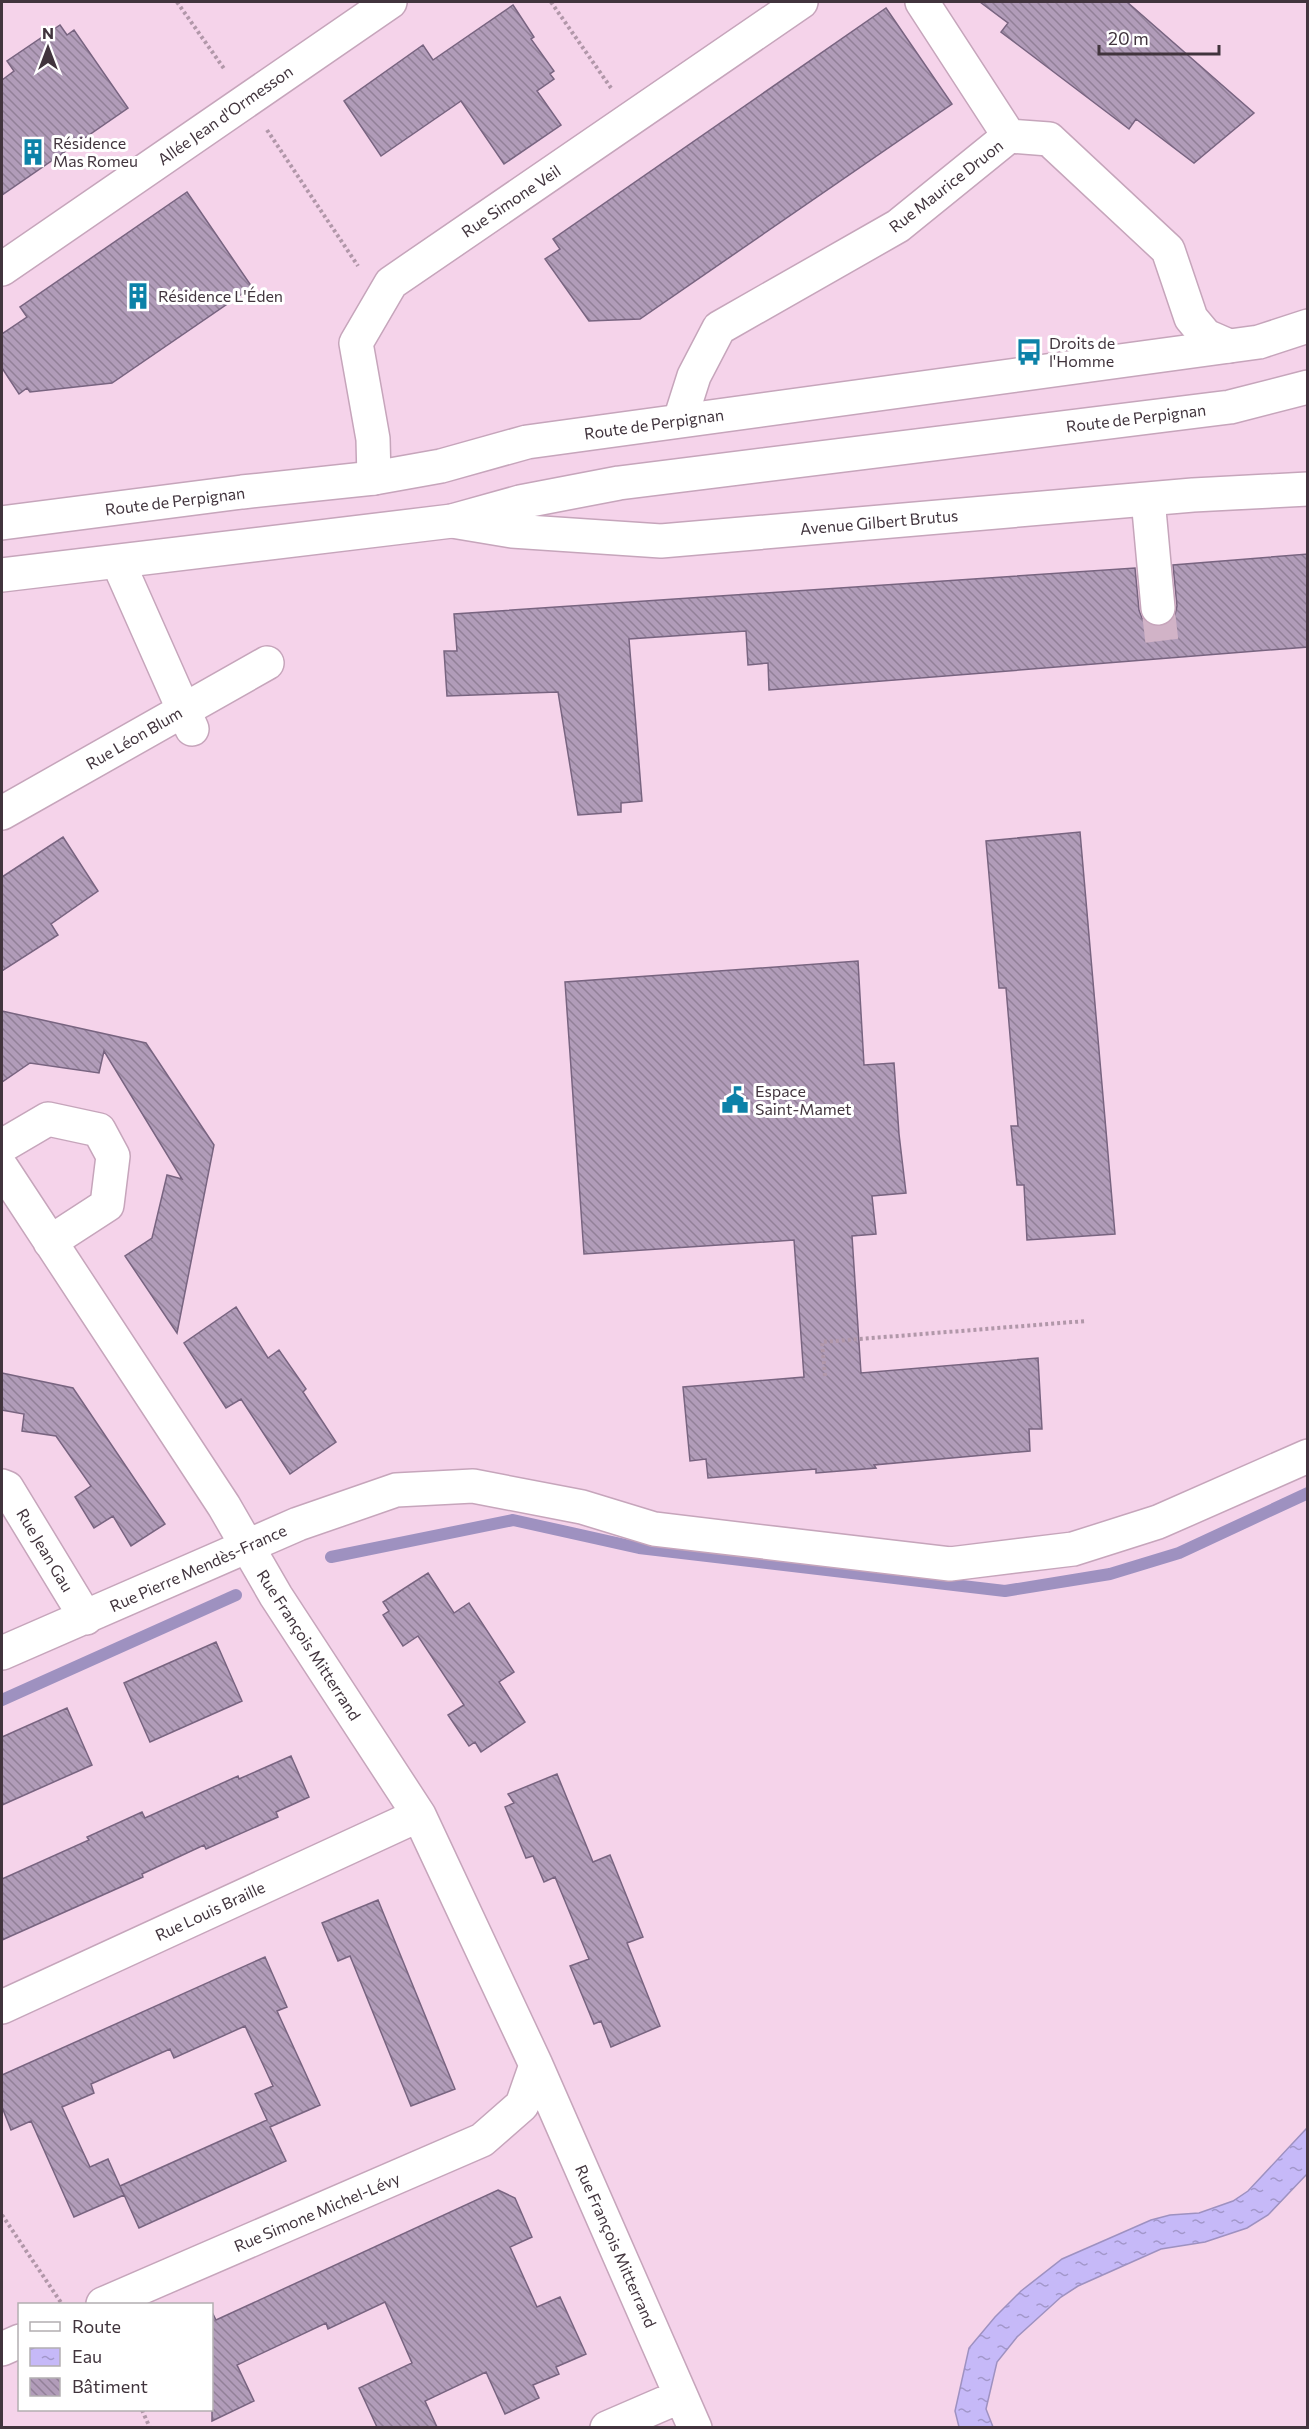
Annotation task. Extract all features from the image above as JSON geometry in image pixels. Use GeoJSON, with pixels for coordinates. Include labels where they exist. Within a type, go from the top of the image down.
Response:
{"type":"FeatureCollection","features":[{"type":"Feature","properties":{"kind":"street","name":"Allée Jean d'Ormesson"},"geometry":{"type":"LineString","coordinates":[[2,269],[390,2]]}},
{"type":"Feature","properties":{"kind":"street","name":"Rue Simone Veil"},"geometry":{"type":"LineString","coordinates":[[374,478],[373,439],[356,343],[391,283],[801,2]]}},
{"type":"Feature","properties":{"kind":"street"},"geometry":{"type":"LineString","coordinates":[[922,2],[1009,136]]}},
{"type":"Feature","properties":{"kind":"street","name":"Rue Maurice Druon"},"geometry":{"type":"LineString","coordinates":[[680,420],[694,376],[719,328],[898,226],[1009,136],[1049,139],[1168,250],[1191,318],[1206,336],[1229,346]]}},
{"type":"Feature","properties":{"kind":"street","name":"Route de Perpignan"},"geometry":{"type":"LineString","coordinates":[[2,524],[242,492],[374,478],[441,466],[527,442],[1258,342],[1308,326]]}},
{"type":"Feature","properties":{"kind":"street","name":"Route de Perpignan"},"geometry":{"type":"LineString","coordinates":[[2,575],[452,521],[520,502],[619,483],[1230,406],[1308,387]]}},
{"type":"Feature","properties":{"kind":"street","name":"Avenue Gilbert Brutus"},"geometry":{"type":"LineString","coordinates":[[452,521],[512,531],[661,541],[1148,499],[1308,489]]}},
{"type":"Feature","properties":{"kind":"street"},"geometry":{"type":"LineString","coordinates":[[1148,499],[1158,608]]}},
{"type":"Feature","properties":{"kind":"street"},"geometry":{"type":"LineString","coordinates":[[118,562],[188,721]]}},
{"type":"Feature","properties":{"kind":"street","name":"Rue Léon Blum"},"geometry":{"type":"LineString","coordinates":[[2,813],[188,721],[267,663]]}},
{"type":"Feature","properties":{"kind":"street"},"geometry":{"type":"LineString","coordinates":[[2,1146],[48,1119],[99,1130],[113,1156],[107,1205],[50,1242]]}},
{"type":"Feature","properties":{"kind":"street","name":"Rue François Mitterrand"},"geometry":{"type":"LineString","coordinates":[[2,1168],[12,1206],[50,1242],[224,1506],[276,1596],[419,1815],[536,2065],[695,2427]]}},
{"type":"Feature","properties":{"kind":"street","name":"Rue Pierre Mendès-France"},"geometry":{"type":"LineString","coordinates":[[2,1653],[86,1618],[246,1545],[298,1524],[396,1490],[473,1486],[582,1507],[654,1529],[950,1564],[1073,1549],[1158,1522],[1308,1456]]}},
{"type":"Feature","properties":{"kind":"street","name":"Rue Jean Gau"},"geometry":{"type":"LineString","coordinates":[[2,1486],[8,1488],[86,1618]]}},
{"type":"Feature","properties":{"kind":"street","name":"Rue Louis Braille"},"geometry":{"type":"LineString","coordinates":[[2,2007],[419,1815]]}},
{"type":"Feature","properties":{"kind":"street","name":"Rue Simone Michel-Lévy"},"geometry":{"type":"LineString","coordinates":[[105,2303],[482,2140],[522,2105],[536,2065]]}},
{"type":"Feature","properties":{"kind":"street"},"geometry":{"type":"LineString","coordinates":[[2,2349],[18,2342]]}},
{"type":"Feature","properties":{"kind":"street"},"geometry":{"type":"LineString","coordinates":[[607,2427],[681,2396]]}},
{"type":"Feature","properties":{"kind":"path"},"geometry":{"type":"LineString","coordinates":[[177,2],[247,100],[382,300]]}},
{"type":"Feature","properties":{"kind":"path"},"geometry":{"type":"LineString","coordinates":[[551,2],[632,118]]}},
{"type":"Feature","properties":{"kind":"path"},"geometry":{"type":"LineString","coordinates":[[825,1376],[822,1341],[1086,1321]]}},
{"type":"Feature","properties":{"kind":"path"},"geometry":{"type":"LineString","coordinates":[[2,2215],[61,2303]]}},
{"type":"Feature","properties":{"kind":"path"},"geometry":{"type":"LineString","coordinates":[[143,2411],[150,2427]]}},
{"type":"Feature","properties":{"kind":"water"},"geometry":{"type":"Polygon","coordinates":[[[1307,2128],[1307,2174],[1268,2215],[1247,2228],[1205,2242],[1161,2249],[1078,2286],[1061,2297],[1017,2337],[997,2362],[986,2409],[993,2427],[959,2427],[955,2411],[969,2348],[1021,2291],[1062,2259],[1151,2220],[1170,2215],[1199,2213],[1233,2201],[1248,2191],[1307,2128]]]}},
{"type":"Feature","properties":{"kind":"building"},"geometry":{"type":"Polygon","coordinates":[[[980,2],[1127,2],[1254,113],[1194,163],[1136,119],[1129,129],[1001,32],[1008,23],[980,2]]]}},
{"type":"Feature","properties":{"kind":"building"},"geometry":{"type":"Polygon","coordinates":[[[513,5],[534,37],[531,39],[554,71],[550,74],[554,79],[537,91],[561,125],[504,164],[461,101],[381,156],[344,101],[423,45],[433,60],[513,5]]]}},
{"type":"Feature","properties":{"kind":"building"},"geometry":{"type":"Polygon","coordinates":[[[886,8],[952,104],[640,319],[589,321],[545,259],[560,249],[553,239],[886,8]]]}},
{"type":"Feature","properties":{"kind":"building","name":"Résidence Mas Romeu"},"geometry":{"type":"Polygon","coordinates":[[[60,25],[67,35],[74,30],[128,108],[2,195],[2,80],[14,71],[7,61],[60,25]]]}},
{"type":"Feature","properties":{"kind":"building","name":"Résidence L'Éden"},"geometry":{"type":"Polygon","coordinates":[[[187,192],[252,287],[112,383],[30,392],[27,388],[19,394],[2,368],[2,334],[27,317],[20,307],[187,192]]]}},
{"type":"Feature","properties":{"kind":"building"},"geometry":{"type":"Polygon","coordinates":[[[1308,554],[1308,647],[769,690],[768,663],[748,665],[746,631],[629,639],[642,801],[621,803],[621,812],[578,815],[558,692],[447,696],[444,651],[457,651],[454,614],[1135,568],[1139,610],[1142,618],[1150,625],[1159,627],[1169,623],[1175,615],[1177,606],[1173,565],[1308,554]]]}},
{"type":"Feature","properties":{"kind":"building"},"geometry":{"type":"Polygon","coordinates":[[[1080,832],[1115,1234],[1027,1240],[1024,1185],[1017,1185],[1011,1126],[1018,1126],[1006,988],[999,988],[986,841],[1080,832]]]}},
{"type":"Feature","properties":{"kind":"building"},"geometry":{"type":"Polygon","coordinates":[[[63,837],[98,891],[51,924],[58,935],[2,971],[2,877],[63,837]]]}},
{"type":"Feature","properties":{"kind":"building","name":"Espace Saint-Mamet"},"geometry":{"type":"Polygon","coordinates":[[[858,961],[864,1065],[894,1063],[906,1193],[872,1196],[876,1234],[852,1236],[861,1373],[1038,1358],[1042,1429],[1029,1429],[1030,1451],[874,1465],[876,1468],[816,1473],[816,1469],[708,1478],[706,1459],[690,1461],[683,1387],[804,1377],[794,1240],[584,1254],[565,982],[858,961]]]}},
{"type":"Feature","properties":{"kind":"building"},"geometry":{"type":"Polygon","coordinates":[[[2,1011],[146,1043],[214,1145],[177,1333],[125,1256],[152,1238],[167,1175],[182,1179],[104,1051],[99,1073],[30,1063],[2,1082],[2,1011]]]}},
{"type":"Feature","properties":{"kind":"building"},"geometry":{"type":"Polygon","coordinates":[[[236,1307],[268,1358],[279,1350],[306,1389],[303,1392],[336,1442],[290,1474],[241,1399],[226,1408],[184,1343],[236,1307]]]}},
{"type":"Feature","properties":{"kind":"building"},"geometry":{"type":"Polygon","coordinates":[[[2,1373],[73,1388],[165,1524],[131,1546],[113,1516],[94,1528],[75,1497],[91,1486],[56,1436],[22,1431],[24,1414],[2,1410],[2,1373]]]}},
{"type":"Feature","properties":{"kind":"building"},"geometry":{"type":"Polygon","coordinates":[[[428,1573],[454,1613],[469,1603],[514,1672],[499,1682],[525,1722],[481,1752],[475,1742],[469,1746],[448,1715],[464,1705],[418,1636],[403,1646],[383,1615],[389,1611],[383,1602],[428,1573]]]}},
{"type":"Feature","properties":{"kind":"building"},"geometry":{"type":"Polygon","coordinates":[[[216,1642],[242,1701],[150,1742],[124,1683],[216,1642]]]}},
{"type":"Feature","properties":{"kind":"building"},"geometry":{"type":"Polygon","coordinates":[[[67,1708],[92,1765],[2,1805],[2,1737],[67,1708]]]}},
{"type":"Feature","properties":{"kind":"building"},"geometry":{"type":"Polygon","coordinates":[[[291,1756],[309,1797],[276,1812],[278,1817],[206,1849],[204,1845],[142,1874],[143,1877],[2,1940],[2,1879],[89,1840],[87,1837],[142,1812],[145,1818],[238,1776],[239,1779],[291,1756]]]}},
{"type":"Feature","properties":{"kind":"building"},"geometry":{"type":"Polygon","coordinates":[[[557,1774],[593,1862],[610,1855],[643,1937],[627,1943],[660,2026],[611,2047],[601,2021],[594,2024],[570,1966],[589,1959],[555,1877],[544,1882],[533,1856],[526,1858],[505,1807],[514,1803],[508,1794],[557,1774]]]}},
{"type":"Feature","properties":{"kind":"building"},"geometry":{"type":"Polygon","coordinates":[[[378,1900],[455,2089],[411,2106],[350,1956],[338,1961],[322,1923],[378,1900]]]}},
{"type":"Feature","properties":{"kind":"building"},"geometry":{"type":"Polygon","coordinates":[[[265,1957],[287,2007],[277,2011],[320,2105],[270,2127],[286,2161],[139,2228],[120,2186],[124,2195],[74,2217],[31,2121],[11,2130],[2,2107],[2,2075],[265,1957]],[[245,2026],[174,2058],[170,2049],[91,2084],[94,2093],[62,2107],[90,2167],[108,2159],[120,2186],[267,2120],[255,2094],[273,2086],[245,2026]]]}},
{"type":"Feature","properties":{"kind":"building"},"geometry":{"type":"Polygon","coordinates":[[[498,2190],[515,2198],[532,2237],[510,2247],[537,2307],[560,2297],[586,2354],[556,2367],[559,2374],[533,2385],[539,2398],[505,2414],[486,2372],[425,2401],[437,2427],[377,2427],[359,2388],[412,2363],[385,2302],[328,2329],[326,2323],[237,2365],[254,2401],[212,2421],[213,2314],[216,2320],[498,2190]]]}},
{"type":"Feature","properties":{"kind":"waterway"},"geometry":{"type":"LineString","coordinates":[[331,1557],[513,1520],[639,1548],[1005,1591],[1110,1574],[1179,1553],[1308,1493]]}},
{"type":"Feature","properties":{"kind":"waterway"},"geometry":{"type":"LineString","coordinates":[[2,1700],[236,1595]]}},
{"type":"Feature","properties":{"kind":"tunnel"},"geometry":{"type":"LineString","coordinates":[[1158,608],[1163,651]]}},
{"type":"Feature","properties":{"kind":"place","name":"Résidence Mas Romeu"},"geometry":{"type":"Point","coordinates":[33,152]}},
{"type":"Feature","properties":{"kind":"place","name":"Résidence L'Éden"},"geometry":{"type":"Point","coordinates":[138,296]}},
{"type":"Feature","properties":{"kind":"place","name":"Droits de l'Homme"},"geometry":{"type":"Point","coordinates":[1029,352]}},
{"type":"Feature","properties":{"kind":"place","name":"Espace Saint-Mamet"},"geometry":{"type":"Point","coordinates":[735,1100]}}]}
